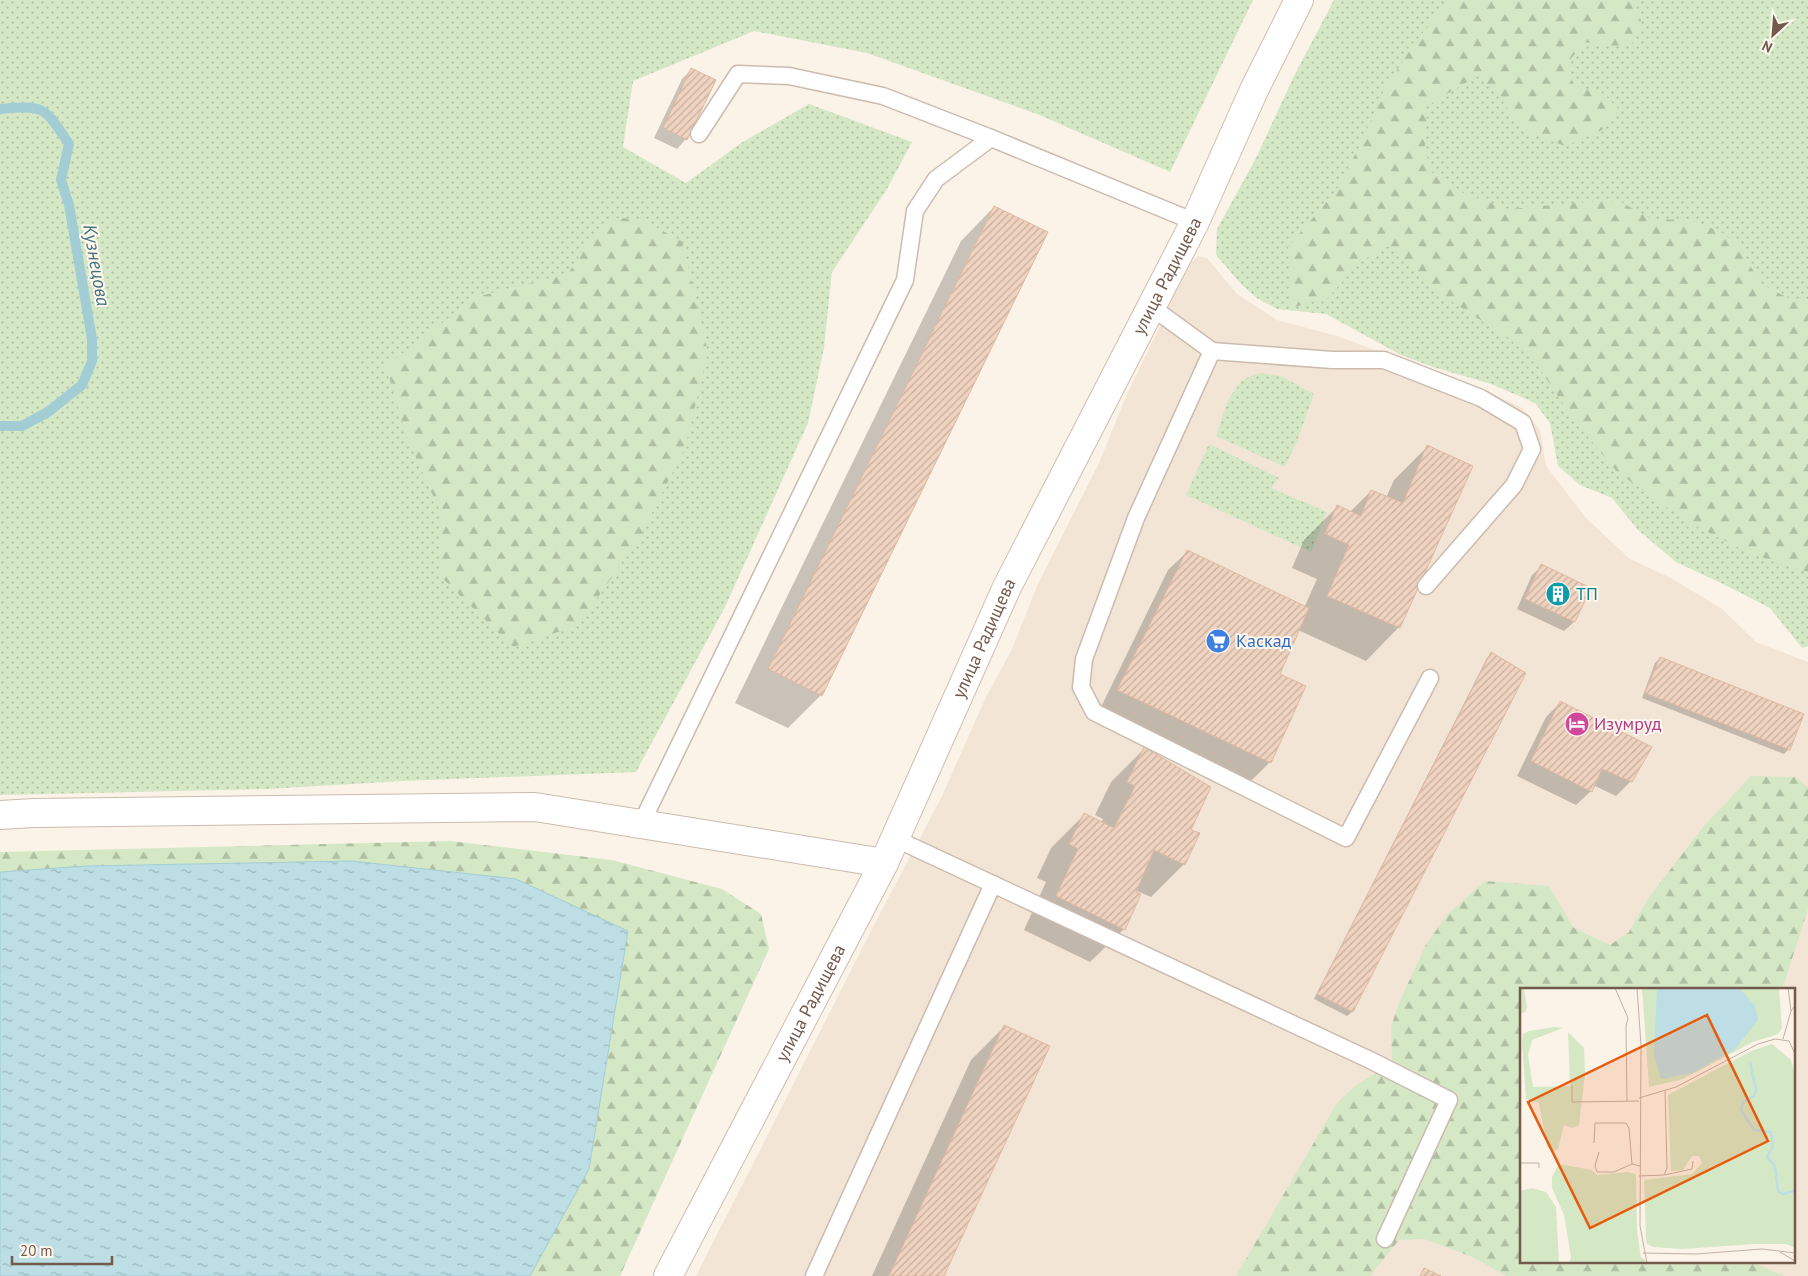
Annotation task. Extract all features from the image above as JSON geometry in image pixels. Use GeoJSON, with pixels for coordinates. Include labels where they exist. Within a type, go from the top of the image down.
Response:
{"type":"FeatureCollection","features":[{"type":"Feature","properties":{"kind":"street","name":"улица Радищева"},"geometry":{"type":"LineString","coordinates":[[668,1276],[896,839],[1007,587],[1109,390],[1150,306],[1195,222],[1254,90],[1299,0]]}},
{"type":"Feature","properties":{"kind":"street"},"geometry":{"type":"LineString","coordinates":[[0,815],[535,807],[884,863]]}},
{"type":"Feature","properties":{"kind":"lane"},"geometry":{"type":"LineString","coordinates":[[699,134],[738,74],[789,76],[883,96],[1195,222]]}},
{"type":"Feature","properties":{"kind":"lane"},"geometry":{"type":"LineString","coordinates":[[641,824],[905,280],[915,211],[936,179],[991,138]]}},
{"type":"Feature","properties":{"kind":"lane"},"geometry":{"type":"LineString","coordinates":[[1150,306],[1212,351],[1332,360],[1384,360],[1481,398],[1522,424],[1532,449],[1514,485],[1426,586]]}},
{"type":"Feature","properties":{"kind":"lane"},"geometry":{"type":"LineString","coordinates":[[1212,351],[1136,518],[1084,659],[1080,687],[1094,712],[1346,838],[1430,678]]}},
{"type":"Feature","properties":{"kind":"lane"},"geometry":{"type":"LineString","coordinates":[[896,839],[1370,1060],[1449,1100],[1385,1239]]}},
{"type":"Feature","properties":{"kind":"lane"},"geometry":{"type":"LineString","coordinates":[[814,1276],[992,884]]}},
{"type":"Feature","properties":{"kind":"shaded area"},"geometry":{"type":"Polygon","coordinates":[[[1198,256],[1207,258],[1237,294],[1277,320],[1337,336],[1480,388],[1522,408],[1540,430],[1546,466],[1586,518],[1630,559],[1671,578],[1722,609],[1756,642],[1808,662],[1808,1276],[696,1276],[874,925],[942,796],[986,697],[1011,651],[1038,584],[1099,463],[1127,394],[1165,316],[1180,275],[1198,256]]]}},
{"type":"Feature","properties":{"kind":"green space"},"geometry":{"type":"Polygon","coordinates":[[[0,0],[1253,0],[1170,172],[1037,114],[867,53],[754,31],[633,81],[623,147],[686,183],[741,143],[809,104],[912,142],[887,189],[832,272],[824,348],[808,423],[725,607],[636,772],[403,781],[267,789],[0,795],[0,0]]]}},
{"type":"Feature","properties":{"kind":"green space"},"geometry":{"type":"Polygon","coordinates":[[[1334,0],[1808,0],[1808,646],[1802,648],[1770,608],[1676,562],[1638,530],[1612,498],[1580,485],[1558,466],[1550,423],[1535,403],[1491,384],[1433,367],[1401,355],[1326,314],[1277,309],[1258,299],[1242,285],[1216,255],[1217,229],[1255,160],[1294,76],[1334,0]]]}},
{"type":"Feature","properties":{"kind":"green space"},"geometry":{"type":"Polygon","coordinates":[[[1449,0],[1634,0],[1643,27],[1631,45],[1600,46],[1585,42],[1569,61],[1573,86],[1601,92],[1618,108],[1602,130],[1565,146],[1523,131],[1499,95],[1477,76],[1427,106],[1425,145],[1430,171],[1465,194],[1508,209],[1588,202],[1621,202],[1653,220],[1680,219],[1697,222],[1721,232],[1742,249],[1750,266],[1765,286],[1794,301],[1808,299],[1808,572],[1749,553],[1688,522],[1617,472],[1573,419],[1534,360],[1506,336],[1449,300],[1416,273],[1388,246],[1359,262],[1328,298],[1291,308],[1288,247],[1336,191],[1362,141],[1384,90],[1414,44],[1449,0]]]}},
{"type":"Feature","properties":{"kind":"green space"},"geometry":{"type":"Polygon","coordinates":[[[616,218],[640,219],[682,241],[708,352],[685,448],[640,536],[579,625],[513,647],[440,576],[440,511],[405,433],[386,366],[476,297],[568,274],[592,236],[616,218]]]}},
{"type":"Feature","properties":{"kind":"green space"},"geometry":{"type":"Polygon","coordinates":[[[1259,373],[1281,376],[1314,394],[1297,441],[1285,467],[1216,436],[1228,400],[1242,380],[1259,373]]]}},
{"type":"Feature","properties":{"kind":"green space"},"geometry":{"type":"Polygon","coordinates":[[[1209,444],[1279,478],[1271,488],[1327,512],[1311,552],[1186,495],[1209,444]]]}},
{"type":"Feature","properties":{"kind":"green space"},"geometry":{"type":"Polygon","coordinates":[[[1751,776],[1795,777],[1808,787],[1808,909],[1783,988],[1520,988],[1520,1264],[1756,1264],[1785,1276],[1507,1276],[1470,1256],[1424,1239],[1399,1240],[1370,1276],[1236,1276],[1337,1103],[1355,1086],[1392,1063],[1391,1027],[1399,1003],[1426,944],[1448,914],[1485,881],[1549,886],[1574,928],[1610,945],[1629,932],[1649,897],[1704,826],[1751,776]]]}},
{"type":"Feature","properties":{"kind":"green space"},"geometry":{"type":"Polygon","coordinates":[[[450,841],[612,860],[722,889],[761,914],[769,949],[620,1276],[0,1276],[0,852],[450,841]]]}},
{"type":"Feature","properties":{"kind":"water"},"geometry":{"type":"Polygon","coordinates":[[[352,861],[516,879],[628,931],[589,1169],[530,1276],[0,1276],[0,872],[86,866],[352,861]]]}},
{"type":"Feature","properties":{"kind":"building"},"geometry":{"type":"Polygon","coordinates":[[[691,68],[716,80],[687,140],[663,128],[691,68]]]}},
{"type":"Feature","properties":{"kind":"building"},"geometry":{"type":"Polygon","coordinates":[[[994,206],[1048,232],[822,696],[768,669],[994,206]]]}},
{"type":"Feature","properties":{"kind":"building"},"geometry":{"type":"Polygon","coordinates":[[[1427,445],[1473,466],[1400,628],[1327,596],[1349,545],[1325,534],[1337,505],[1361,516],[1371,490],[1403,503],[1427,445]]]}},
{"type":"Feature","properties":{"kind":"building","name":"Каскад"},"geometry":{"type":"Polygon","coordinates":[[[1187,550],[1309,608],[1280,674],[1306,686],[1271,763],[1117,690],[1187,550]]]}},
{"type":"Feature","properties":{"kind":"building","name":"ТП"},"geometry":{"type":"Polygon","coordinates":[[[1541,564],[1591,588],[1575,622],[1525,599],[1541,564]]]}},
{"type":"Feature","properties":{"kind":"building"},"geometry":{"type":"Polygon","coordinates":[[[1491,652],[1526,673],[1353,1012],[1317,994],[1491,652]]]}},
{"type":"Feature","properties":{"kind":"building"},"geometry":{"type":"Polygon","coordinates":[[[1660,657],[1804,714],[1790,750],[1645,693],[1660,657]]]}},
{"type":"Feature","properties":{"kind":"building","name":"Изумруд"},"geometry":{"type":"Polygon","coordinates":[[[1560,701],[1652,747],[1632,782],[1602,769],[1592,792],[1531,761],[1560,701]]]}},
{"type":"Feature","properties":{"kind":"building"},"geometry":{"type":"Polygon","coordinates":[[[1144,747],[1211,787],[1191,830],[1200,833],[1185,865],[1154,850],[1136,892],[1141,894],[1125,930],[1056,896],[1078,849],[1069,844],[1084,813],[1114,828],[1135,786],[1127,782],[1144,747]]]}},
{"type":"Feature","properties":{"kind":"building"},"geometry":{"type":"Polygon","coordinates":[[[1004,1025],[1050,1046],[944,1276],[889,1276],[1004,1025]]]}},
{"type":"Feature","properties":{"kind":"building"},"geometry":{"type":"Polygon","coordinates":[[[1424,1268],[1441,1276],[1420,1276],[1424,1268]]]}},
{"type":"Feature","properties":{"kind":"waterway","name":"Кузнецова"},"geometry":{"type":"LineString","coordinates":[[0,109],[27,108],[42,111],[54,122],[69,144],[61,180],[69,205],[92,339],[92,361],[82,385],[48,412],[22,426],[0,426]]}},
{"type":"Feature","properties":{"kind":"place","name":"ТП"},"geometry":{"type":"Point","coordinates":[1558,594]}},
{"type":"Feature","properties":{"kind":"place","name":"Каскад"},"geometry":{"type":"Point","coordinates":[1218,641]}},
{"type":"Feature","properties":{"kind":"place","name":"Изумруд"},"geometry":{"type":"Point","coordinates":[1577,724]}}]}
